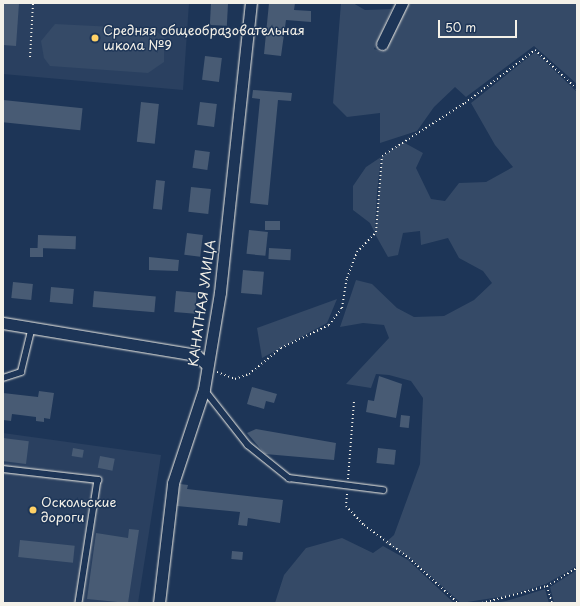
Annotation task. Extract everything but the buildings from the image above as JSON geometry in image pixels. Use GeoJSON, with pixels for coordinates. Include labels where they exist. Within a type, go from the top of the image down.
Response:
{"type":"FeatureCollection","features":[{"type":"Feature","properties":{"kind":"street","name":"КАНАТНАЯ УЛИЦА"},"geometry":{"type":"LineString","coordinates":[[159,603],[173,483],[204,389],[220,292],[251,3]]}},
{"type":"Feature","properties":{"kind":"street"},"geometry":{"type":"LineString","coordinates":[[382,44],[402,3]]}},
{"type":"Feature","properties":{"kind":"street"},"geometry":{"type":"LineString","coordinates":[[3,323],[196,355],[208,365]]}},
{"type":"Feature","properties":{"kind":"lane"},"geometry":{"type":"LineString","coordinates":[[3,378],[21,372],[32,327]]}},
{"type":"Feature","properties":{"kind":"lane"},"geometry":{"type":"LineString","coordinates":[[204,389],[248,445],[289,478],[383,490]]}},
{"type":"Feature","properties":{"kind":"lane"},"geometry":{"type":"LineString","coordinates":[[3,468],[98,480],[79,603]]}},
{"type":"Feature","properties":{"kind":"path"},"geometry":{"type":"LineString","coordinates":[[30,57],[33,3]]}},
{"type":"Feature","properties":{"kind":"path"},"geometry":{"type":"LineString","coordinates":[[208,365],[222,376],[235,379],[248,374],[281,348],[329,326],[342,308],[347,278],[357,252],[376,232],[382,156],[401,141],[465,103],[535,50],[577,89]]}},
{"type":"Feature","properties":{"kind":"path"},"geometry":{"type":"LineString","coordinates":[[354,401],[346,506],[458,603]]}},
{"type":"Feature","properties":{"kind":"path"},"geometry":{"type":"LineString","coordinates":[[482,603],[547,586],[577,568]]}},
{"type":"Feature","properties":{"kind":"path"},"geometry":{"type":"LineString","coordinates":[[547,586],[552,603]]}},
{"type":"Feature","properties":{"kind":"shaded area","name":"Средняя общеобразовательная школа №9"},"geometry":{"type":"Polygon","coordinates":[[[3,3],[189,3],[183,90],[3,74],[3,3]]]}},
{"type":"Feature","properties":{"kind":"shaded area"},"geometry":{"type":"Polygon","coordinates":[[[341,3],[353,3],[365,10],[392,9],[374,49],[382,52],[407,3],[577,3],[577,84],[534,46],[466,97],[455,87],[434,107],[417,131],[380,143],[380,113],[347,117],[333,103],[341,3]]]}},
{"type":"Feature","properties":{"kind":"shaded area"},"geometry":{"type":"Polygon","coordinates":[[[55,24],[154,29],[164,38],[164,62],[148,73],[50,66],[44,58],[41,41],[55,24]]]}},
{"type":"Feature","properties":{"kind":"shaded area"},"geometry":{"type":"Polygon","coordinates":[[[535,52],[577,92],[577,566],[546,584],[506,596],[461,603],[409,557],[385,543],[394,535],[420,464],[423,398],[411,381],[389,375],[376,374],[371,388],[346,384],[389,338],[384,325],[363,323],[340,327],[356,280],[372,284],[397,308],[414,317],[444,316],[474,300],[492,283],[483,271],[459,258],[448,238],[421,245],[420,231],[403,233],[398,255],[388,257],[375,234],[382,157],[403,142],[423,153],[416,168],[431,199],[445,201],[459,183],[486,182],[513,167],[495,145],[471,103],[535,52]]]}},
{"type":"Feature","properties":{"kind":"shaded area"},"geometry":{"type":"Polygon","coordinates":[[[381,157],[377,192],[375,233],[370,223],[353,210],[353,186],[366,167],[381,157]]]}},
{"type":"Feature","properties":{"kind":"shaded area"},"geometry":{"type":"Polygon","coordinates":[[[337,299],[327,323],[262,358],[257,328],[337,299]]]}},
{"type":"Feature","properties":{"kind":"shaded area"},"geometry":{"type":"Polygon","coordinates":[[[3,433],[161,455],[138,603],[3,603],[3,433]]]}},
{"type":"Feature","properties":{"kind":"shaded area"},"geometry":{"type":"Polygon","coordinates":[[[342,538],[373,553],[383,546],[408,560],[454,603],[275,603],[284,575],[306,548],[342,538]]]}},
{"type":"Feature","properties":{"kind":"shaded area"},"geometry":{"type":"Polygon","coordinates":[[[577,570],[577,603],[554,603],[550,587],[577,570]]]}},
{"type":"Feature","properties":{"kind":"shaded area"},"geometry":{"type":"Polygon","coordinates":[[[545,589],[549,603],[495,603],[506,601],[545,589]]]}},
{"type":"Feature","properties":{"kind":"place","name":"Средняя общеобразовательная школа №9"},"geometry":{"type":"Point","coordinates":[95,38]}},
{"type":"Feature","properties":{"kind":"place","name":"Оскольские дороги"},"geometry":{"type":"Point","coordinates":[33,510]}}]}
